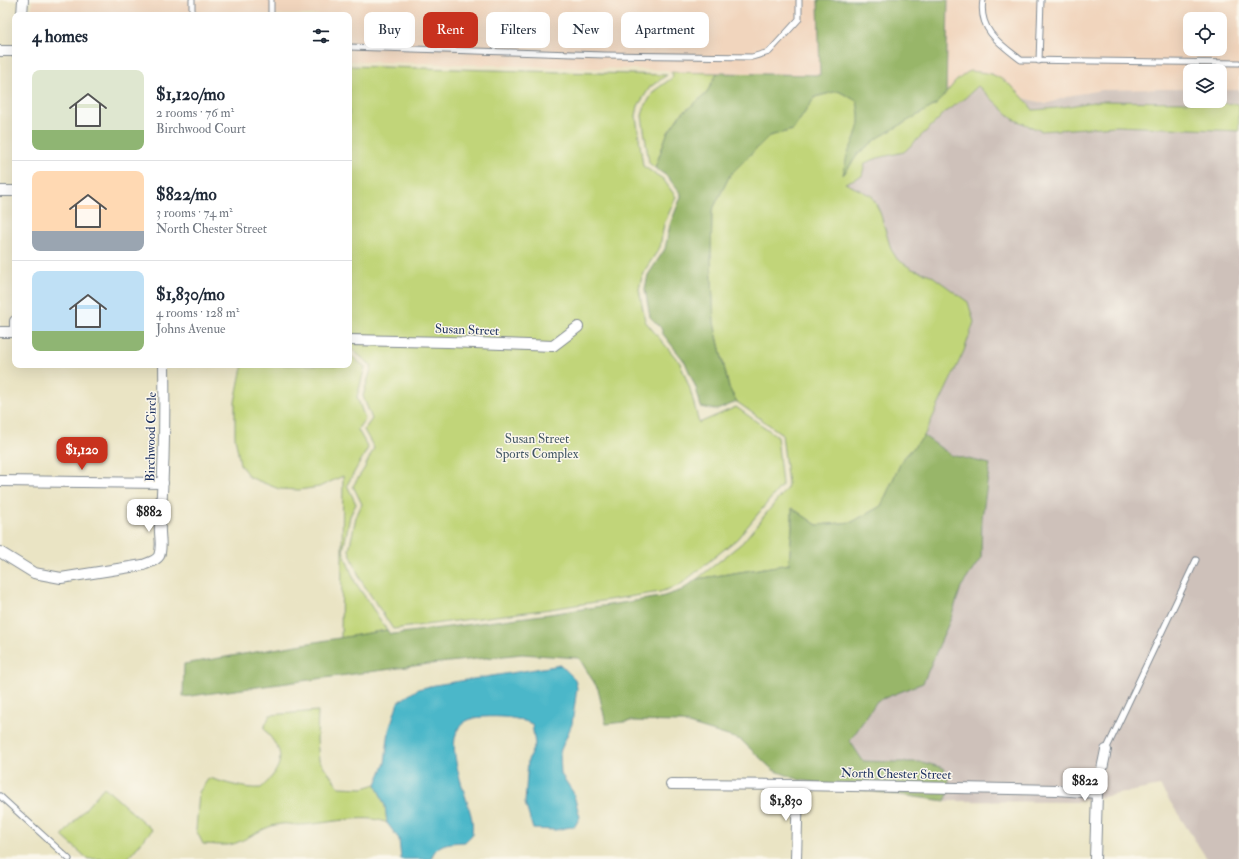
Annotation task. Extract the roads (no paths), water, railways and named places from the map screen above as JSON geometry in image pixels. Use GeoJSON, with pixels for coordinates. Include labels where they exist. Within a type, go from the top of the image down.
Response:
{"type":"FeatureCollection","features":[{"type":"Feature","properties":{"kind":"street"},"geometry":{"type":"LineString","coordinates":[[22,12],[23,0]]}},
{"type":"Feature","properties":{"kind":"street"},"geometry":{"type":"LineString","coordinates":[[0,51],[12,51]]}},
{"type":"Feature","properties":{"kind":"street"},"geometry":{"type":"LineString","coordinates":[[0,191],[12,191]]}},
{"type":"Feature","properties":{"kind":"street","name":"Susan Street"},"geometry":{"type":"LineString","coordinates":[[352,340],[553,346],[578,327]]}},
{"type":"Feature","properties":{"kind":"street"},"geometry":{"type":"LineString","coordinates":[[0,332],[12,332]]}},
{"type":"Feature","properties":{"kind":"street","name":"Birchwood Circle"},"geometry":{"type":"LineString","coordinates":[[0,552],[34,573],[61,578],[143,565],[156,559],[159,555],[161,543],[160,528],[165,439],[164,368]]}},
{"type":"Feature","properties":{"kind":"street"},"geometry":{"type":"LineString","coordinates":[[0,481],[163,483]]}},
{"type":"Feature","properties":{"kind":"street"},"geometry":{"type":"LineString","coordinates":[[1095,859],[1097,793],[1106,750]]}},
{"type":"Feature","properties":{"kind":"street","name":"North Chester Street"},"geometry":{"type":"LineString","coordinates":[[671,784],[1057,790],[1097,793]]}},
{"type":"Feature","properties":{"kind":"street"},"geometry":{"type":"LineString","coordinates":[[796,859],[798,785]]}},
{"type":"Feature","properties":{"kind":"lane"},"geometry":{"type":"LineString","coordinates":[[192,0],[192,10]]}},
{"type":"Feature","properties":{"kind":"lane"},"geometry":{"type":"LineString","coordinates":[[271,12],[272,0]]}},
{"type":"Feature","properties":{"kind":"lane"},"geometry":{"type":"LineString","coordinates":[[352,47],[596,55],[752,57],[769,52],[799,19],[799,0]]}},
{"type":"Feature","properties":{"kind":"lane"},"geometry":{"type":"LineString","coordinates":[[983,0],[984,19],[991,34],[1003,46],[1021,60],[1239,64]]}},
{"type":"Feature","properties":{"kind":"lane"},"geometry":{"type":"LineString","coordinates":[[1039,60],[1041,0]]}},
{"type":"Feature","properties":{"kind":"lane"},"geometry":{"type":"LineString","coordinates":[[1106,750],[1196,560]]}},
{"type":"Feature","properties":{"kind":"lane"},"geometry":{"type":"LineString","coordinates":[[0,796],[69,859]]}},
{"type":"Feature","properties":{"kind":"water"},"geometry":{"type":"Polygon","coordinates":[[[561,665],[575,679],[577,688],[572,724],[560,752],[561,774],[573,792],[580,817],[575,826],[556,830],[533,829],[525,803],[528,760],[535,744],[532,724],[508,718],[483,717],[467,721],[458,730],[454,743],[455,758],[472,820],[472,835],[465,842],[449,843],[440,846],[431,859],[401,859],[399,839],[387,823],[385,806],[376,784],[385,763],[389,730],[398,702],[418,689],[435,685],[561,665]]]}},
{"type":"Feature","properties":{"kind":"park label","name":"Susan Street Sports Complex"},"geometry":{"type":"Point","coordinates":[537,446]}}]}
